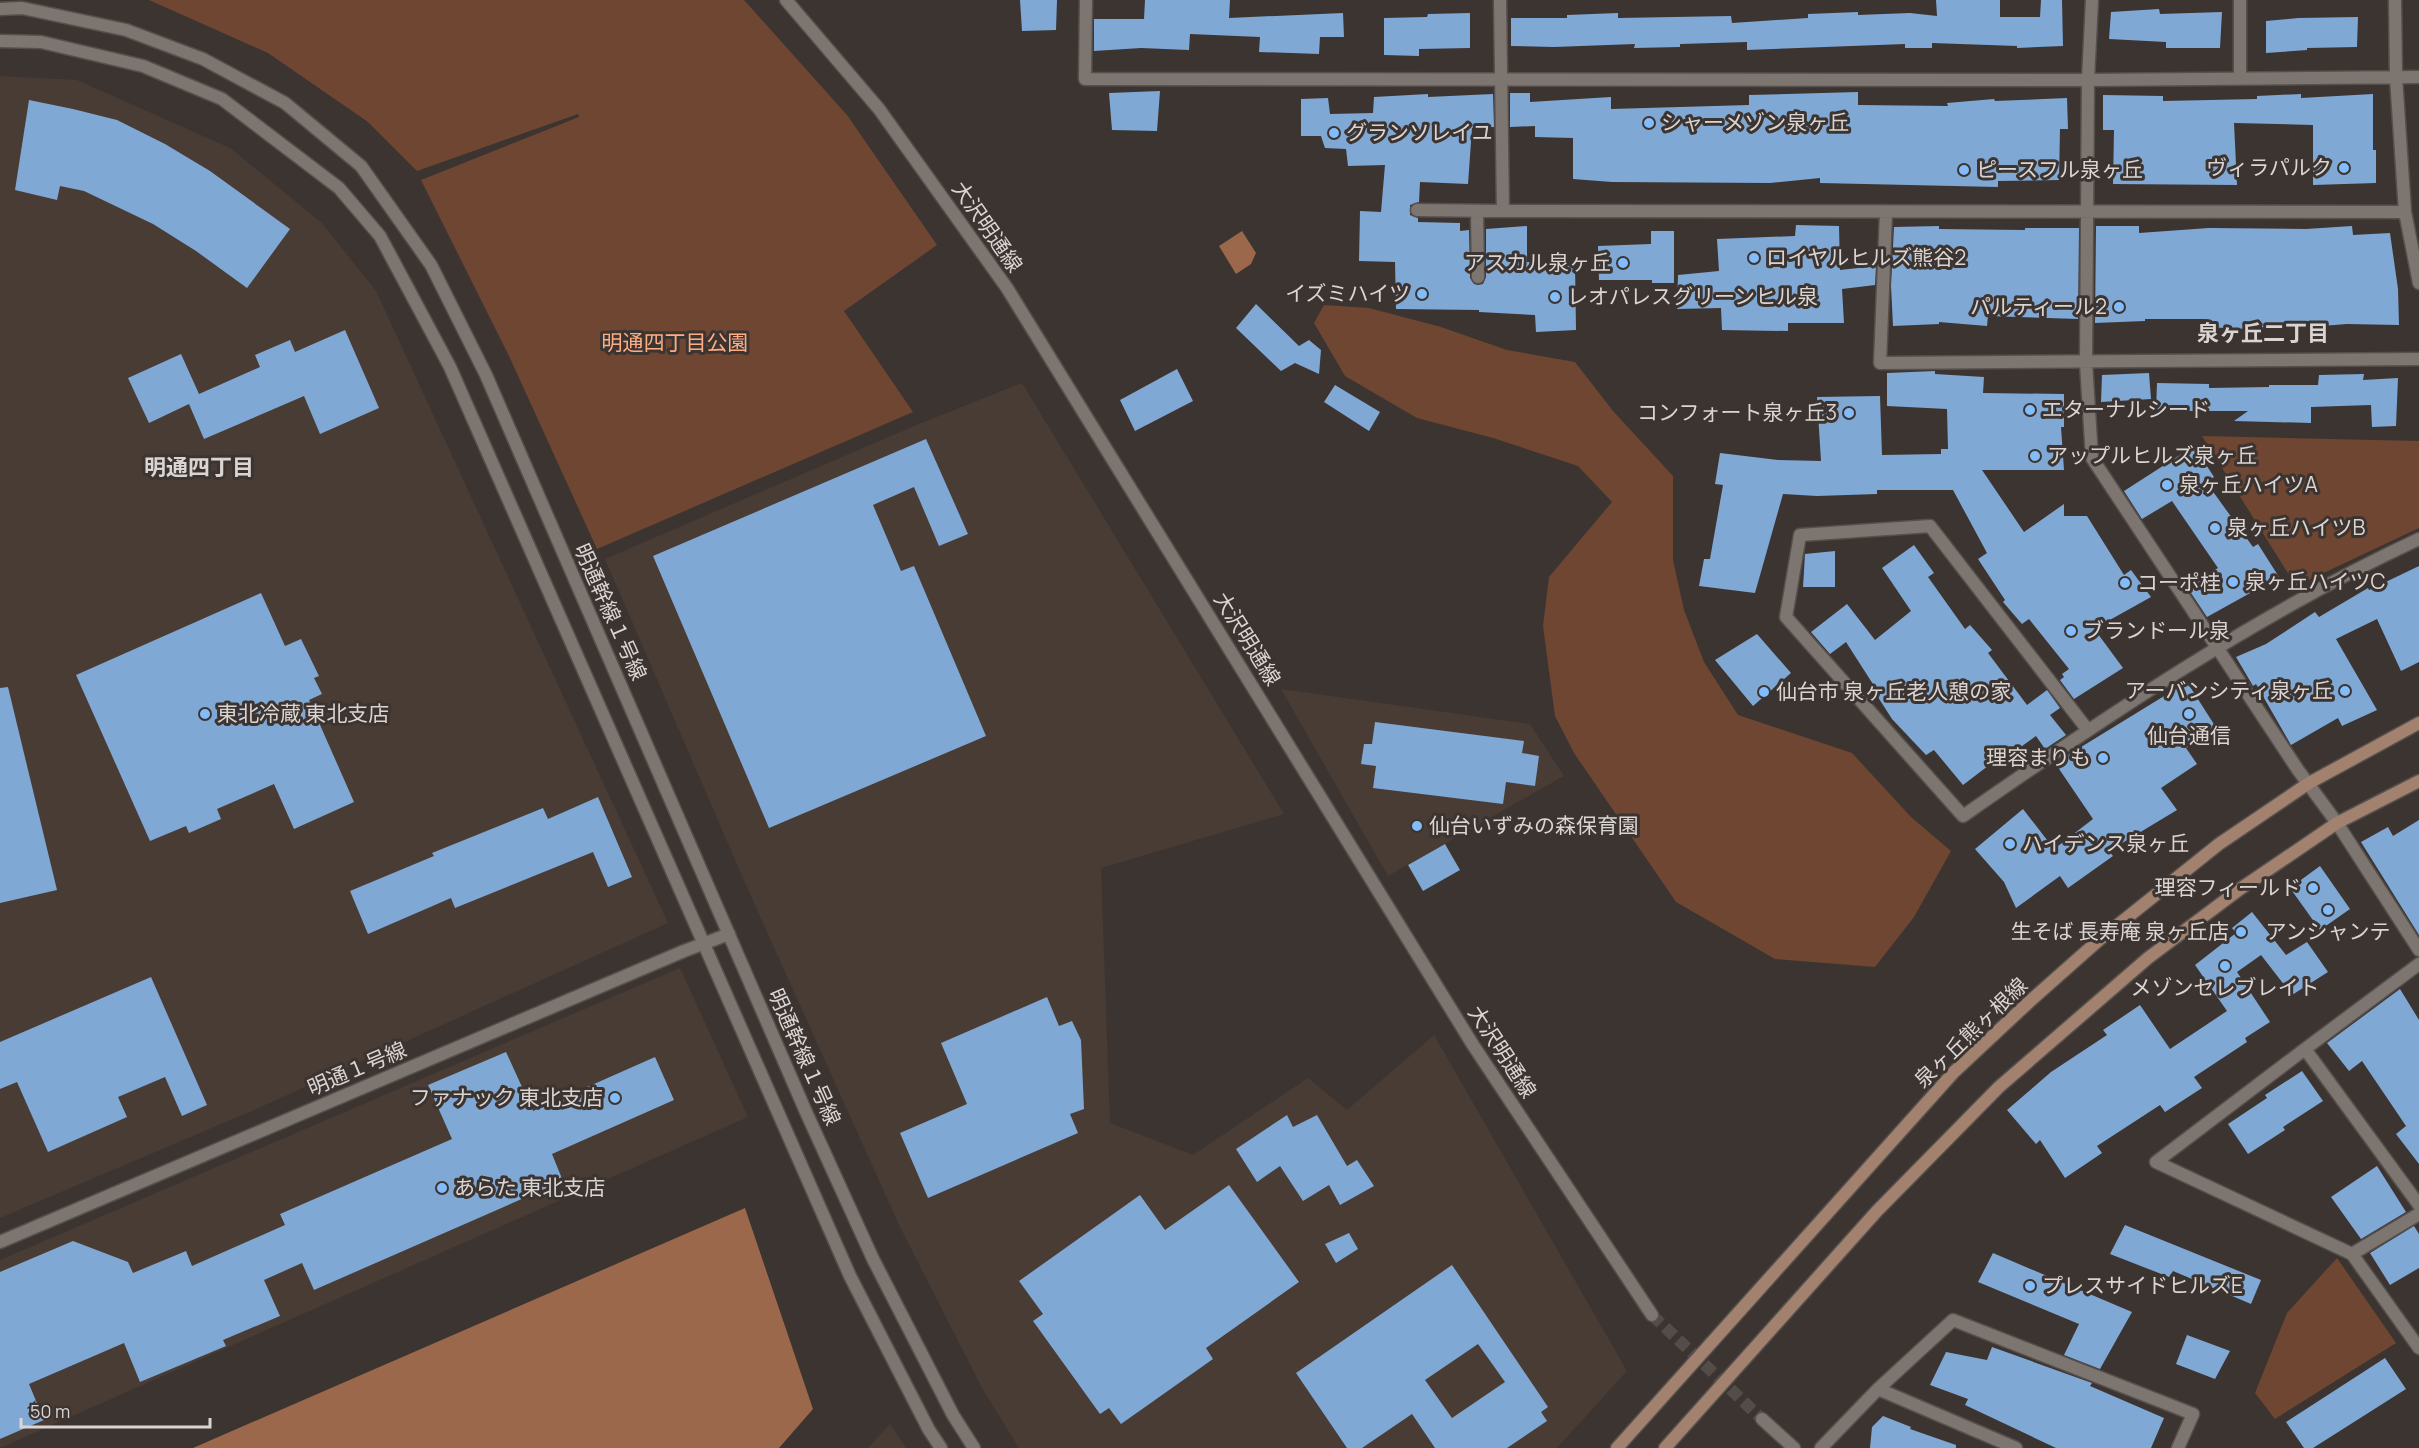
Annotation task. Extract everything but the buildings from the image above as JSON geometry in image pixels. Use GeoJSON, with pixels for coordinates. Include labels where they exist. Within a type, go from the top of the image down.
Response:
{"type":"FeatureCollection","features":[{"type":"Feature","properties":{"kind":"main road","name":"泉ヶ丘熊ヶ根線"},"geometry":{"type":"LineString","coordinates":[[1617,1448],[1954,1072],[2064,970],[2157,892],[2219,844],[2309,783],[2419,723]]}},
{"type":"Feature","properties":{"kind":"main road"},"geometry":{"type":"LineString","coordinates":[[1665,1448],[1878,1211],[1999,1087],[2148,958],[2240,889],[2337,823],[2419,780]]}},
{"type":"Feature","properties":{"kind":"street","name":"大沢明通線"},"geometry":{"type":"LineString","coordinates":[[786,0],[879,109],[1007,288],[1473,1045],[1652,1315]]}},
{"type":"Feature","properties":{"kind":"street"},"geometry":{"type":"LineString","coordinates":[[1086,0],[1085,79],[2088,80],[2419,77]]}},
{"type":"Feature","properties":{"kind":"street"},"geometry":{"type":"LineString","coordinates":[[1500,0],[1503,211]]}},
{"type":"Feature","properties":{"kind":"street"},"geometry":{"type":"LineString","coordinates":[[2092,0],[2088,80],[2086,363],[2092,458],[2337,823],[2419,950]]}},
{"type":"Feature","properties":{"kind":"street"},"geometry":{"type":"LineString","coordinates":[[2240,0],[2240,78]]}},
{"type":"Feature","properties":{"kind":"street"},"geometry":{"type":"LineString","coordinates":[[2395,0],[2396,77],[2405,212],[2419,283]]}},
{"type":"Feature","properties":{"kind":"street","name":"明通幹線１号線"},"geometry":{"type":"LineString","coordinates":[[0,9],[22,8],[126,30],[203,59],[285,103],[361,166],[431,265],[486,375],[873,1259],[953,1415],[974,1448]]}},
{"type":"Feature","properties":{"kind":"street"},"geometry":{"type":"LineString","coordinates":[[0,41],[41,42],[143,66],[222,99],[339,188],[380,236],[450,367],[850,1276],[929,1430],[941,1448]]}},
{"type":"Feature","properties":{"kind":"street"},"geometry":{"type":"LineString","coordinates":[[1417,210],[1886,213],[2405,212]]}},
{"type":"Feature","properties":{"kind":"street"},"geometry":{"type":"LineString","coordinates":[[1477,211],[1478,277]]}},
{"type":"Feature","properties":{"kind":"street"},"geometry":{"type":"LineString","coordinates":[[1886,213],[1880,363],[2419,359]]}},
{"type":"Feature","properties":{"kind":"street"},"geometry":{"type":"LineString","coordinates":[[2087,729],[1930,526],[1800,535],[1786,617],[1962,816],[2087,729],[2218,648],[2364,565],[2419,539]]}},
{"type":"Feature","properties":{"kind":"street","name":"明通１号線"},"geometry":{"type":"LineString","coordinates":[[0,1242],[729,934]]}},
{"type":"Feature","properties":{"kind":"street"},"geometry":{"type":"LineString","coordinates":[[2419,964],[2156,1162],[2352,1254],[2419,1348]]}},
{"type":"Feature","properties":{"kind":"street"},"geometry":{"type":"LineString","coordinates":[[2305,1049],[2419,1205]]}},
{"type":"Feature","properties":{"kind":"street"},"geometry":{"type":"LineString","coordinates":[[2352,1254],[2419,1214]]}},
{"type":"Feature","properties":{"kind":"street"},"geometry":{"type":"LineString","coordinates":[[1821,1448],[1878,1389],[1953,1320],[2193,1414],[2178,1448]]}},
{"type":"Feature","properties":{"kind":"street"},"geometry":{"type":"LineString","coordinates":[[1878,1389],[2016,1448]]}},
{"type":"Feature","properties":{"kind":"street"},"geometry":{"type":"LineString","coordinates":[[1762,1419],[1794,1448]]}},
{"type":"Feature","properties":{"kind":"shaded area"},"geometry":{"type":"Polygon","coordinates":[[[0,76],[77,80],[230,148],[322,223],[376,291],[668,923],[254,1110],[0,1218],[0,76]]]}},
{"type":"Feature","properties":{"kind":"shaded area"},"geometry":{"type":"Polygon","coordinates":[[[1242,231],[1256,253],[1251,264],[1236,274],[1219,246],[1242,231]]]}},
{"type":"Feature","properties":{"kind":"shaded area"},"geometry":{"type":"Polygon","coordinates":[[[1022,383],[1284,814],[1101,868],[1110,1123],[1193,1155],[1308,1078],[1347,1110],[1434,1035],[1627,1371],[1557,1448],[1019,1448],[982,1388],[900,1227],[749,892],[605,559],[914,426],[1022,383]]]}},
{"type":"Feature","properties":{"kind":"shaded area","name":"仙台いずみの森保育園"},"geometry":{"type":"Polygon","coordinates":[[[1281,689],[1530,724],[1564,776],[1388,876],[1281,689]]]}},
{"type":"Feature","properties":{"kind":"shaded area"},"geometry":{"type":"Polygon","coordinates":[[[680,968],[748,1117],[0,1448],[0,1260],[680,968]]]}},
{"type":"Feature","properties":{"kind":"shaded area"},"geometry":{"type":"Polygon","coordinates":[[[745,1208],[813,1409],[779,1448],[193,1448],[745,1208]]]}},
{"type":"Feature","properties":{"kind":"shaded area"},"geometry":{"type":"Polygon","coordinates":[[[890,1424],[906,1448],[868,1448],[890,1424]]]}},
{"type":"Feature","properties":{"kind":"green space","name":"明通四丁目公園"},"geometry":{"type":"Polygon","coordinates":[[[149,0],[744,0],[847,115],[937,245],[844,311],[913,412],[597,549],[509,356],[421,180],[579,117],[578,114],[417,171],[368,122],[268,53],[149,0]]]}},
{"type":"Feature","properties":{"kind":"green space"},"geometry":{"type":"Polygon","coordinates":[[[1324,305],[1369,308],[1441,327],[1507,350],[1575,362],[1613,411],[1673,476],[1673,560],[1684,610],[1704,662],[1738,715],[1852,753],[1911,817],[1951,851],[1914,917],[1875,967],[1775,959],[1676,902],[1574,753],[1555,716],[1543,626],[1549,577],[1612,502],[1578,466],[1493,438],[1417,418],[1345,376],[1314,323],[1324,305]]]}},
{"type":"Feature","properties":{"kind":"green space"},"geometry":{"type":"Polygon","coordinates":[[[2202,436],[2419,441],[2419,528],[2296,586],[2202,436]]]}},
{"type":"Feature","properties":{"kind":"green space"},"geometry":{"type":"Polygon","coordinates":[[[2337,1258],[2396,1343],[2275,1419],[2255,1393],[2287,1313],[2337,1258]]]}},
{"type":"Feature","properties":{"kind":"tunnel"},"geometry":{"type":"LineString","coordinates":[[1652,1315],[1762,1419]]}},
{"type":"Feature","properties":{"kind":"place","name":"シャーメゾン泉ヶ丘"},"geometry":{"type":"Point","coordinates":[1649,123]}},
{"type":"Feature","properties":{"kind":"place","name":"グランソレイユ"},"geometry":{"type":"Point","coordinates":[1334,133]}},
{"type":"Feature","properties":{"kind":"place","name":"ヴィラパルク"},"geometry":{"type":"Point","coordinates":[2344,168]}},
{"type":"Feature","properties":{"kind":"place","name":"ピースフル泉ヶ丘"},"geometry":{"type":"Point","coordinates":[1964,170]}},
{"type":"Feature","properties":{"kind":"place","name":"ロイヤルヒルズ熊谷2"},"geometry":{"type":"Point","coordinates":[1754,258]}},
{"type":"Feature","properties":{"kind":"place","name":"アスカル泉ヶ丘"},"geometry":{"type":"Point","coordinates":[1623,263]}},
{"type":"Feature","properties":{"kind":"place","name":"イズミハイツ"},"geometry":{"type":"Point","coordinates":[1422,294]}},
{"type":"Feature","properties":{"kind":"place","name":"レオパレスグリーンヒル泉"},"geometry":{"type":"Point","coordinates":[1555,297]}},
{"type":"Feature","properties":{"kind":"place","name":"パルティール2"},"geometry":{"type":"Point","coordinates":[2119,307]}},
{"type":"Feature","properties":{"kind":"place","name":"エターナルシード"},"geometry":{"type":"Point","coordinates":[2030,410]}},
{"type":"Feature","properties":{"kind":"place","name":"コンフォート泉ヶ丘3"},"geometry":{"type":"Point","coordinates":[1849,413]}},
{"type":"Feature","properties":{"kind":"place","name":"アップルヒルズ泉ヶ丘"},"geometry":{"type":"Point","coordinates":[2035,456]}},
{"type":"Feature","properties":{"kind":"place","name":"泉ヶ丘ハイツA"},"geometry":{"type":"Point","coordinates":[2167,485]}},
{"type":"Feature","properties":{"kind":"place","name":"泉ヶ丘ハイツB"},"geometry":{"type":"Point","coordinates":[2215,528]}},
{"type":"Feature","properties":{"kind":"place","name":"泉ヶ丘ハイツC"},"geometry":{"type":"Point","coordinates":[2233,582]}},
{"type":"Feature","properties":{"kind":"place","name":"コーポ桂"},"geometry":{"type":"Point","coordinates":[2125,583]}},
{"type":"Feature","properties":{"kind":"place","name":"ブランドール泉"},"geometry":{"type":"Point","coordinates":[2071,631]}},
{"type":"Feature","properties":{"kind":"place","name":"アーバンシティ泉ヶ丘"},"geometry":{"type":"Point","coordinates":[2345,691]}},
{"type":"Feature","properties":{"kind":"place","name":"仙台市 泉ヶ丘老人憩の家"},"geometry":{"type":"Point","coordinates":[1764,692]}},
{"type":"Feature","properties":{"kind":"place","name":"東北冷蔵 東北支店"},"geometry":{"type":"Point","coordinates":[205,714]}},
{"type":"Feature","properties":{"kind":"place","name":"仙台通信"},"geometry":{"type":"Point","coordinates":[2189,714]}},
{"type":"Feature","properties":{"kind":"place","name":"理容まりも"},"geometry":{"type":"Point","coordinates":[2103,758]}},
{"type":"Feature","properties":{"kind":"place","name":"仙台いずみの森保育園"},"geometry":{"type":"Point","coordinates":[1417,826]}},
{"type":"Feature","properties":{"kind":"place","name":"ハイデンス泉ヶ丘"},"geometry":{"type":"Point","coordinates":[2010,844]}},
{"type":"Feature","properties":{"kind":"place","name":"理容フィールド"},"geometry":{"type":"Point","coordinates":[2313,888]}},
{"type":"Feature","properties":{"kind":"place","name":"アンシャンテ"},"geometry":{"type":"Point","coordinates":[2328,910]}},
{"type":"Feature","properties":{"kind":"place","name":"生そば 長寿庵 泉ヶ丘店"},"geometry":{"type":"Point","coordinates":[2241,932]}},
{"type":"Feature","properties":{"kind":"place","name":"メゾンセレブレイト"},"geometry":{"type":"Point","coordinates":[2225,966]}},
{"type":"Feature","properties":{"kind":"place","name":"ファナック 東北支店"},"geometry":{"type":"Point","coordinates":[615,1098]}},
{"type":"Feature","properties":{"kind":"place","name":"あらた 東北支店"},"geometry":{"type":"Point","coordinates":[442,1188]}},
{"type":"Feature","properties":{"kind":"place","name":"プレスサイドヒルズE"},"geometry":{"type":"Point","coordinates":[2030,1286]}},
{"type":"Feature","properties":{"kind":"district","name":"泉ヶ丘二丁目"},"geometry":{"type":"Point","coordinates":[2263,333]}},
{"type":"Feature","properties":{"kind":"district","name":"明通四丁目"},"geometry":{"type":"Point","coordinates":[199,467]}}]}
